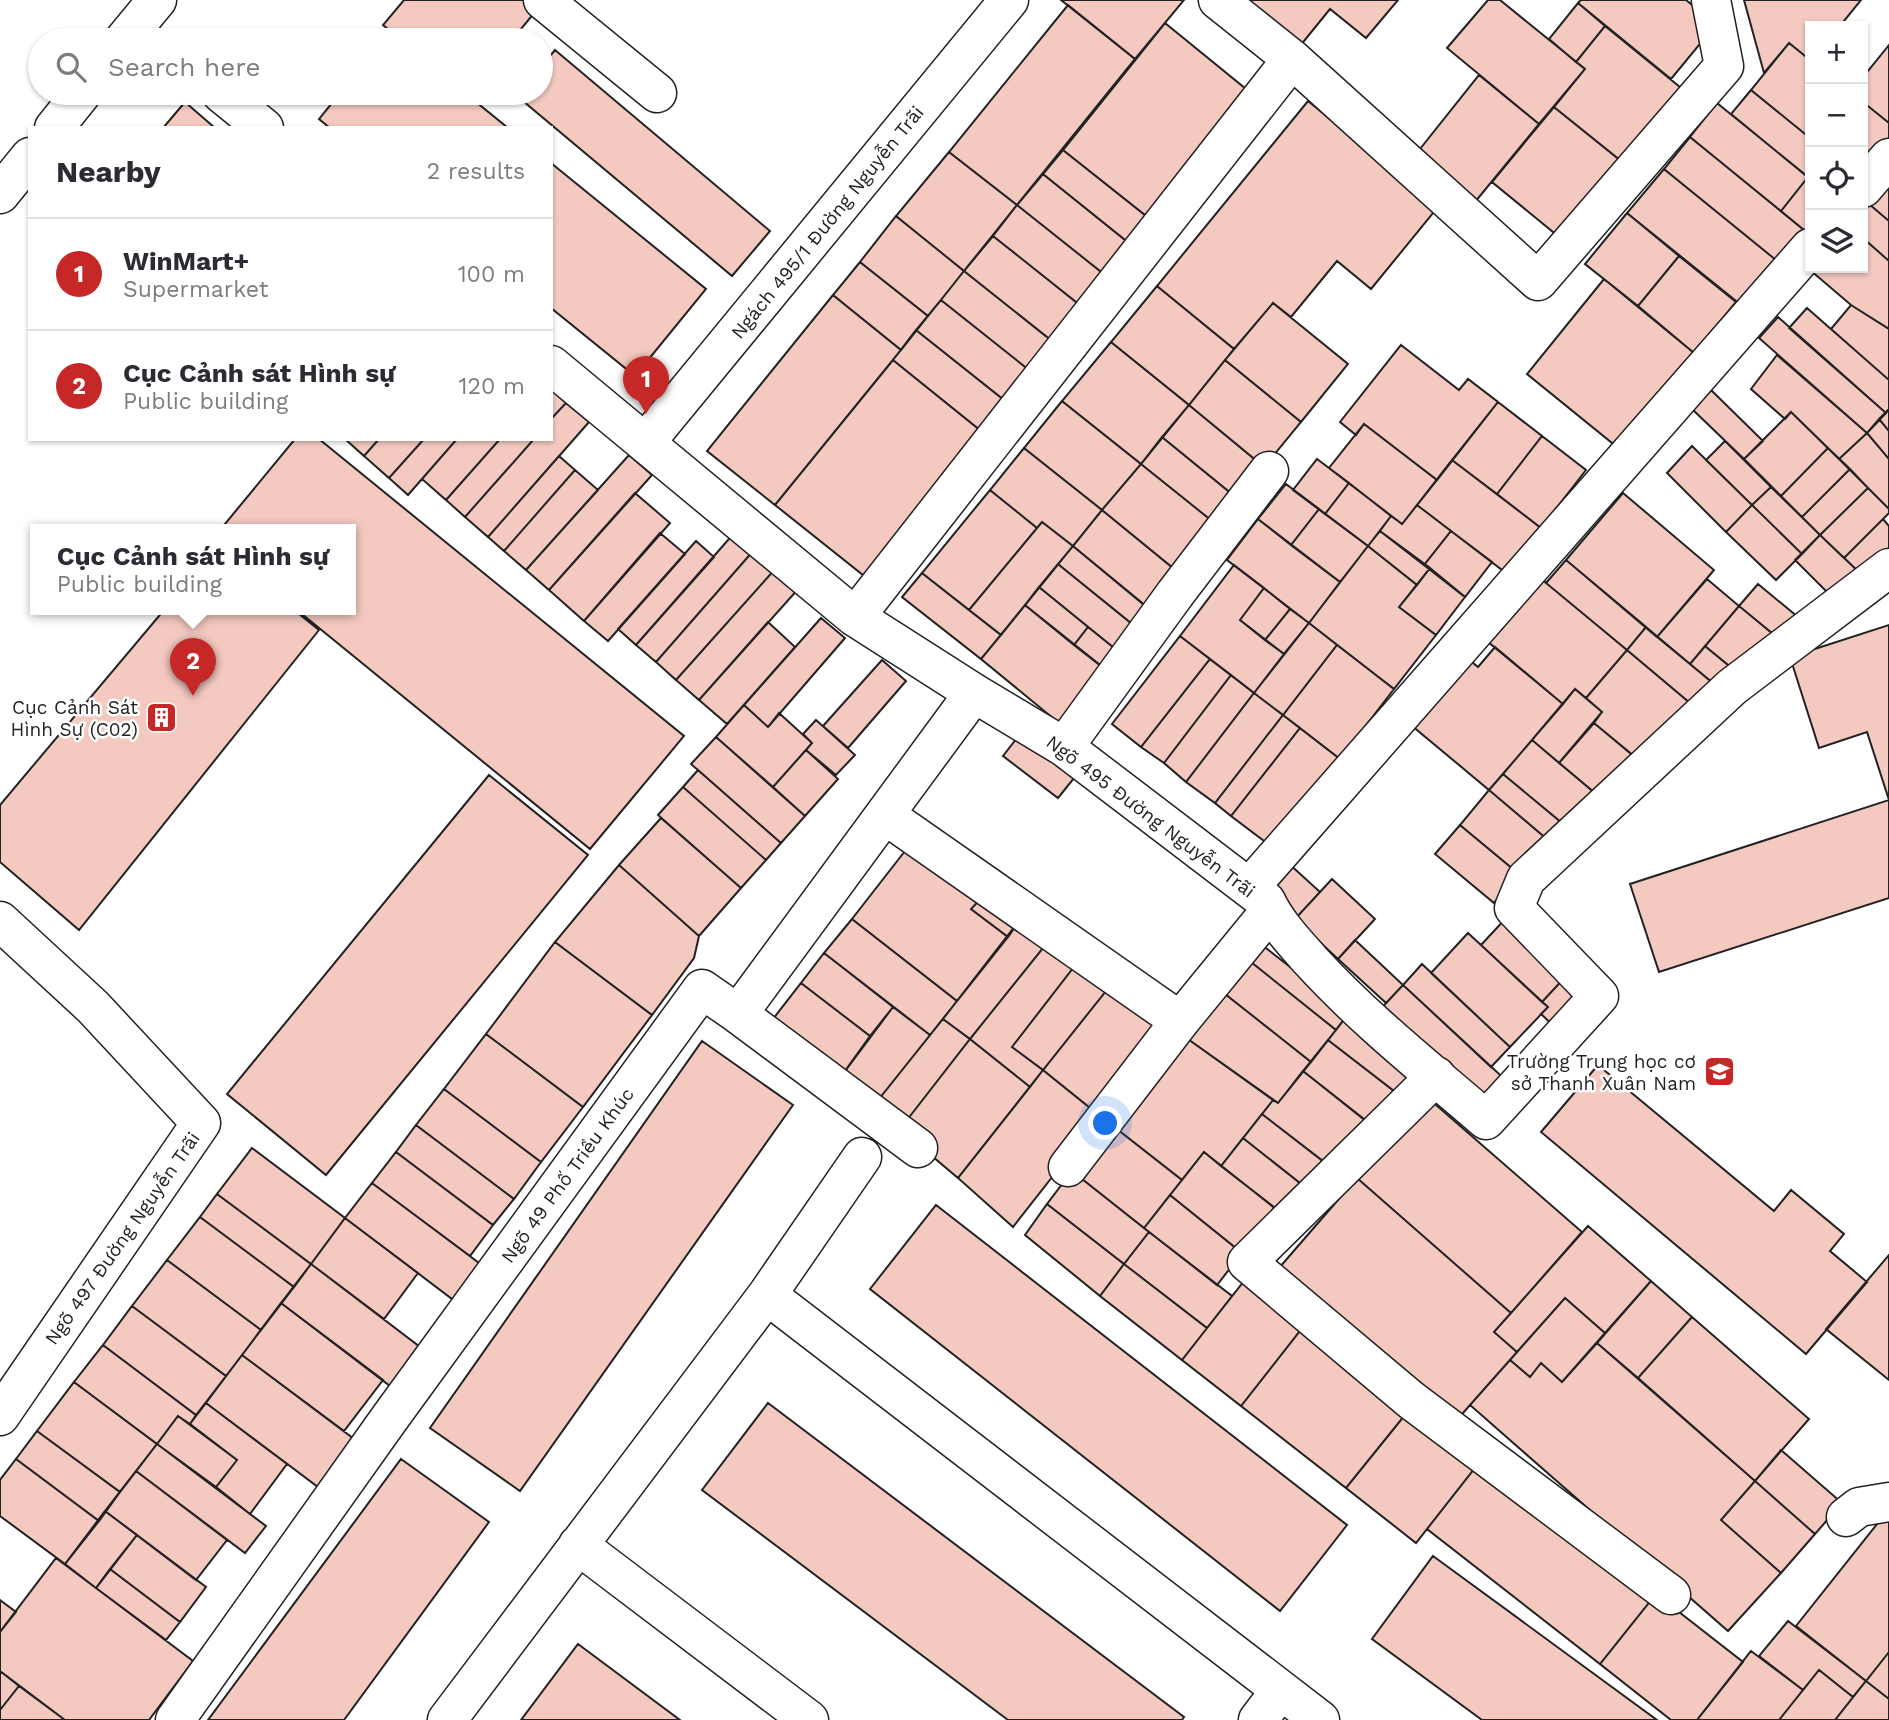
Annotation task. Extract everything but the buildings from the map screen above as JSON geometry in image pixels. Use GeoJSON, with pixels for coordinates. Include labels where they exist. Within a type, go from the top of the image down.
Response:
{"type":"FeatureCollection","features":[{"type":"Feature","properties":{"kind":"main road"},"geometry":{"type":"LineString","coordinates":[[543,0],[657,93]]}},
{"type":"Feature","properties":{"kind":"main road","name":"Ngách 495/1 Đường Nguyễn Trãi"},"geometry":{"type":"LineString","coordinates":[[645,443],[1009,0]]}},
{"type":"Feature","properties":{"kind":"main road"},"geometry":{"type":"LineString","coordinates":[[1218,0],[1292,59],[1538,281],[1724,66],[1711,0]]}},
{"type":"Feature","properties":{"kind":"main road"},"geometry":{"type":"LineString","coordinates":[[855,617],[1292,59]]}},
{"type":"Feature","properties":{"kind":"main road"},"geometry":{"type":"LineString","coordinates":[[56,126],[72,105]]}},
{"type":"Feature","properties":{"kind":"main road"},"geometry":{"type":"LineString","coordinates":[[236,105],[262,126]]}},
{"type":"Feature","properties":{"kind":"main road"},"geometry":{"type":"LineString","coordinates":[[1868,182],[1889,158]]}},
{"type":"Feature","properties":{"kind":"main road"},"geometry":{"type":"LineString","coordinates":[[0,194],[28,160]]}},
{"type":"Feature","properties":{"kind":"main road"},"geometry":{"type":"LineString","coordinates":[[1068,1167],[1180,1021],[1260,899],[1805,254]]}},
{"type":"Feature","properties":{"kind":"main road","name":"Ngõ 495 Đường Nguyễn Trãi"},"geometry":{"type":"LineString","coordinates":[[553,367],[855,617],[1063,747],[1260,899],[1336,989],[1486,1120],[1599,996],[1514,908],[1526,879],[1732,687],[1889,568]]}},
{"type":"Feature","properties":{"kind":"main road"},"geometry":{"type":"LineString","coordinates":[[1063,747],[1269,471]]}},
{"type":"Feature","properties":{"kind":"main road"},"geometry":{"type":"LineString","coordinates":[[918,1148],[738,1014],[974,693]]}},
{"type":"Feature","properties":{"kind":"main road"},"geometry":{"type":"LineString","coordinates":[[885,815],[1180,1021]]}},
{"type":"Feature","properties":{"kind":"main road","name":"Ngõ 497 Đường Nguyễn Trãi"},"geometry":{"type":"LineString","coordinates":[[0,921],[93,1007],[201,1123],[0,1416]]}},
{"type":"Feature","properties":{"kind":"main road","name":"Ngõ 49 Phố Triều Khúc"},"geometry":{"type":"LineString","coordinates":[[175,1720],[389,1419],[702,989],[738,1014]]}},
{"type":"Feature","properties":{"kind":"main road"},"geometry":{"type":"LineString","coordinates":[[1436,1076],[1247,1262],[1411,1400],[1671,1595]]}},
{"type":"Feature","properties":{"kind":"main road"},"geometry":{"type":"LineString","coordinates":[[447,1720],[767,1295],[862,1157]]}},
{"type":"Feature","properties":{"kind":"main road"},"geometry":{"type":"LineString","coordinates":[[767,1295],[1269,1706],[1321,1720]]}},
{"type":"Feature","properties":{"kind":"main road"},"geometry":{"type":"LineString","coordinates":[[1846,1517],[1859,1507],[1889,1502]]}},
{"type":"Feature","properties":{"kind":"main road"},"geometry":{"type":"LineString","coordinates":[[578,1545],[809,1720]]}},
{"type":"Feature","properties":{"kind":"place","name":"WinMart+"},"geometry":{"type":"Point","coordinates":[646,414]}},
{"type":"Feature","properties":{"kind":"place","name":"Cục Cảnh sát Hình sự"},"geometry":{"type":"Point","coordinates":[193,696]}},
{"type":"Feature","properties":{"kind":"place","name":"Cục Cảnh Sát Hình Sự (C02)"},"geometry":{"type":"Point","coordinates":[161,718]}},
{"type":"Feature","properties":{"kind":"place","name":"Trường Trung học cơ sở Thanh Xuân Nam"},"geometry":{"type":"Point","coordinates":[1719,1072]}}]}
